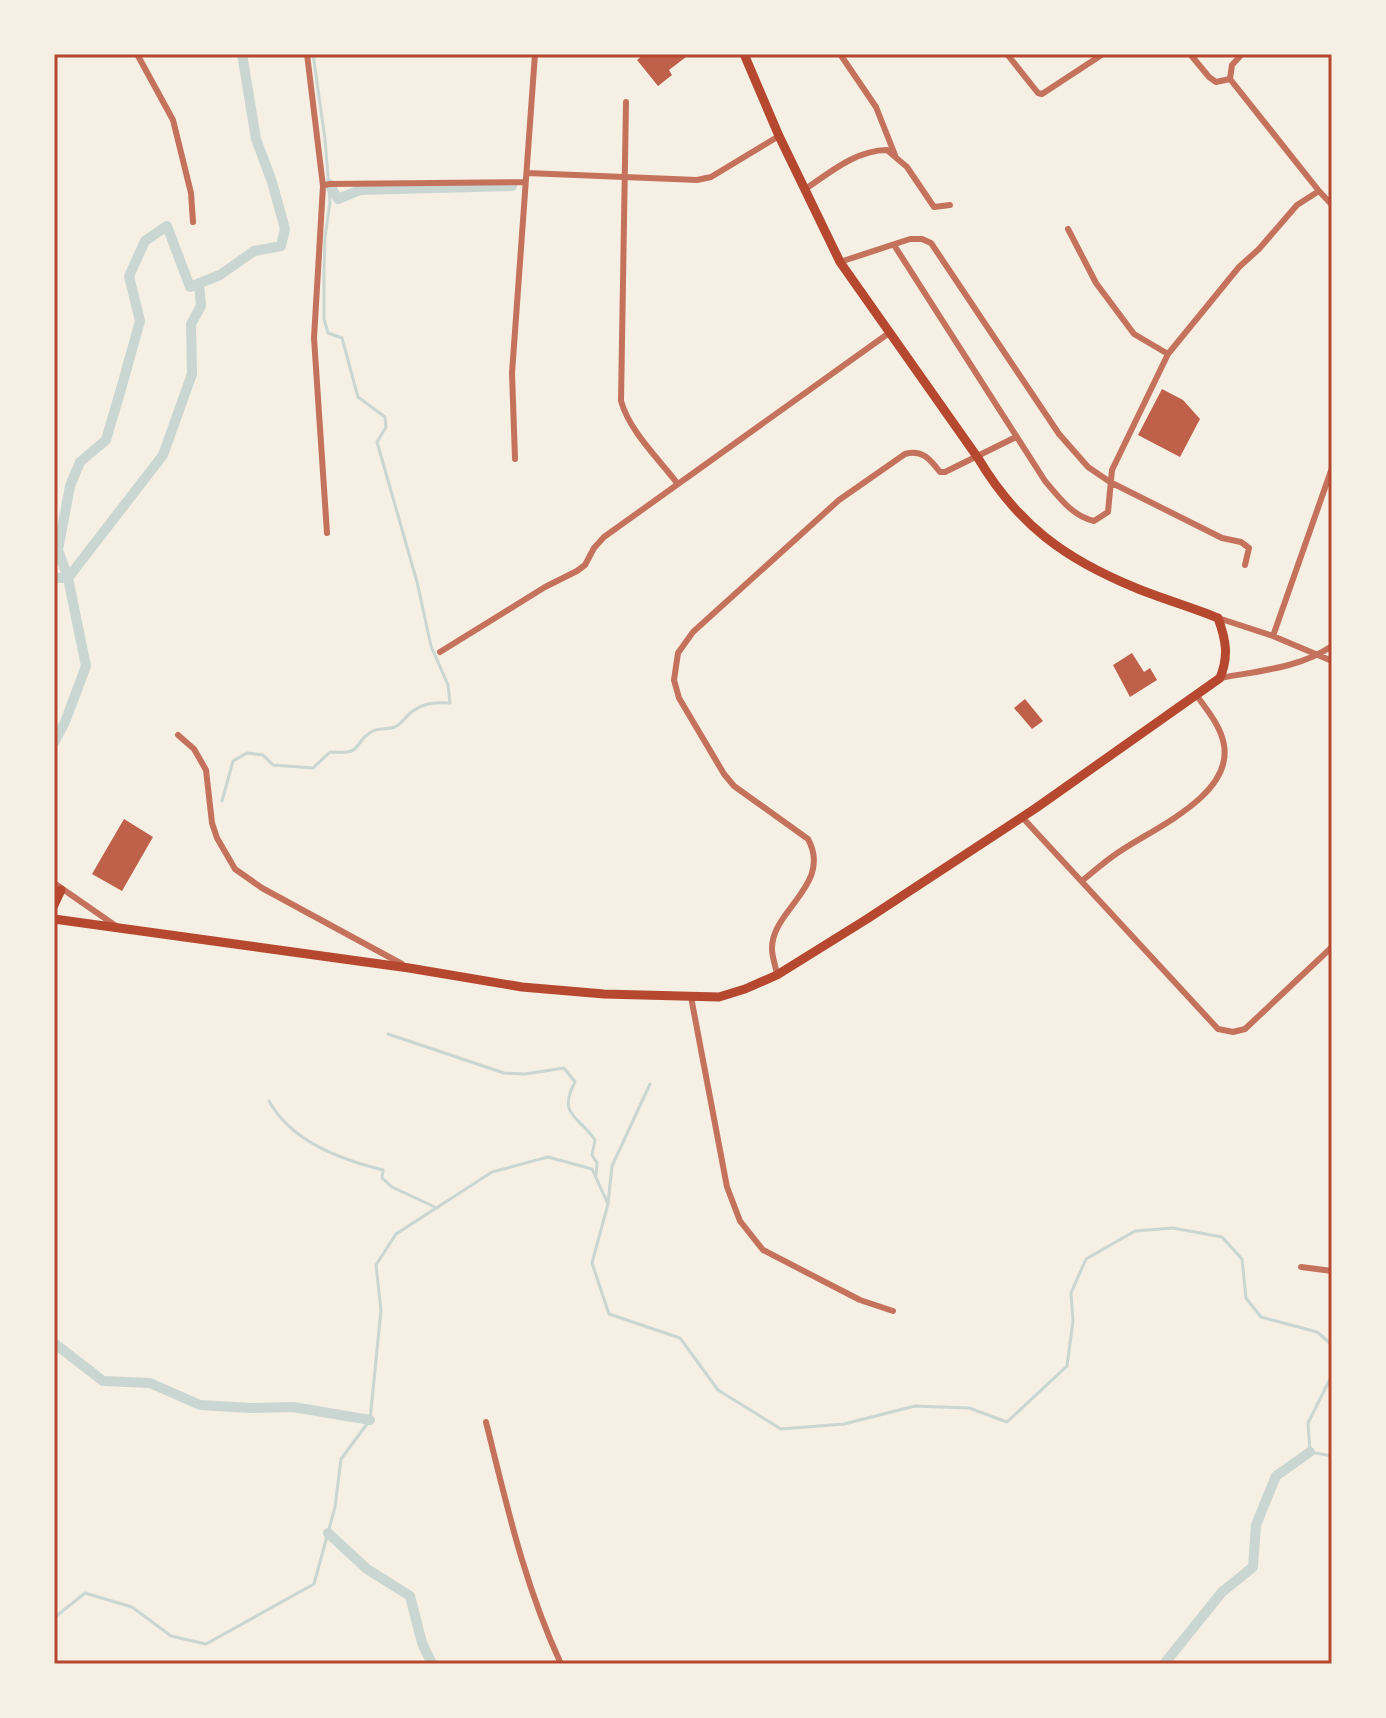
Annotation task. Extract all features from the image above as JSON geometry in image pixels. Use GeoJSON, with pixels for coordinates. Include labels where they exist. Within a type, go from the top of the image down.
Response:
{"type":"FeatureCollection","features":[{"type":"Feature","properties":{"kind":"highway"},"geometry":{"type":"LineString","coordinates":[[54,919],[409,968],[522,987],[604,994],[719,997],[777,975],[1022,817],[1220,678],[1227,661],[1227,647],[1218,618],[1138,589],[1085,565],[1052,545],[1024,522],[996,488],[840,262],[779,136],[744,54]]}},
{"type":"Feature","properties":{"kind":"highway"},"geometry":{"type":"LineString","coordinates":[[54,905],[58,886]]}},
{"type":"Feature","properties":{"kind":"street"},"geometry":{"type":"LineString","coordinates":[[137,54],[173,120],[191,193],[193,222]]}},
{"type":"Feature","properties":{"kind":"street"},"geometry":{"type":"LineString","coordinates":[[307,54],[323,186],[314,338],[327,533]]}},
{"type":"Feature","properties":{"kind":"street"},"geometry":{"type":"LineString","coordinates":[[515,459],[512,373],[535,54]]}},
{"type":"Feature","properties":{"kind":"street"},"geometry":{"type":"LineString","coordinates":[[840,54],[880,114],[895,155]]}},
{"type":"Feature","properties":{"kind":"street"},"geometry":{"type":"LineString","coordinates":[[1007,54],[1033,88],[1042,94],[1103,54]]}},
{"type":"Feature","properties":{"kind":"street"},"geometry":{"type":"LineString","coordinates":[[1190,54],[1216,82],[1230,79]]}},
{"type":"Feature","properties":{"kind":"street"},"geometry":{"type":"LineString","coordinates":[[1242,54],[1232,65],[1230,79],[1332,205]]}},
{"type":"Feature","properties":{"kind":"street"},"geometry":{"type":"LineString","coordinates":[[626,102],[621,401],[635,429],[677,483]]}},
{"type":"Feature","properties":{"kind":"street"},"geometry":{"type":"LineString","coordinates":[[527,173],[697,180],[711,177],[779,136]]}},
{"type":"Feature","properties":{"kind":"street"},"geometry":{"type":"LineString","coordinates":[[804,190],[848,161],[887,150],[907,167],[934,207],[950,205]]}},
{"type":"Feature","properties":{"kind":"street"},"geometry":{"type":"LineString","coordinates":[[323,186],[525,182]]}},
{"type":"Feature","properties":{"kind":"street"},"geometry":{"type":"LineString","coordinates":[[894,245],[1045,481],[1069,508],[1084,519],[1094,521],[1108,512],[1110,482],[1117,457],[1168,354],[1239,267],[1297,205],[1319,191]]}},
{"type":"Feature","properties":{"kind":"street"},"geometry":{"type":"LineString","coordinates":[[1068,229],[1096,283],[1134,334],[1168,354]]}},
{"type":"Feature","properties":{"kind":"street"},"geometry":{"type":"LineString","coordinates":[[840,262],[910,239],[931,243],[1059,434],[1088,467],[1110,482],[1222,538],[1241,542],[1249,548],[1245,565]]}},
{"type":"Feature","properties":{"kind":"street"},"geometry":{"type":"LineString","coordinates":[[440,652],[545,587],[577,571],[585,565],[604,537],[889,333]]}},
{"type":"Feature","properties":{"kind":"street"},"geometry":{"type":"LineString","coordinates":[[777,975],[772,948],[782,923],[814,868],[813,847],[808,839],[734,786],[724,774],[679,698],[674,680],[678,653],[693,632],[839,500],[905,454],[915,451],[922,453],[940,472],[945,472],[1016,437]]}},
{"type":"Feature","properties":{"kind":"street"},"geometry":{"type":"LineString","coordinates":[[1273,636],[1332,468]]}},
{"type":"Feature","properties":{"kind":"street"},"geometry":{"type":"LineString","coordinates":[[1218,618],[1273,636],[1332,661]]}},
{"type":"Feature","properties":{"kind":"street"},"geometry":{"type":"LineString","coordinates":[[1220,678],[1296,663],[1317,656],[1332,646]]}},
{"type":"Feature","properties":{"kind":"street"},"geometry":{"type":"LineString","coordinates":[[1082,881],[1116,853],[1188,808],[1208,791],[1225,756],[1224,743],[1216,723],[1197,696]]}},
{"type":"Feature","properties":{"kind":"street"},"geometry":{"type":"LineString","coordinates":[[178,735],[194,749],[206,770],[217,838],[235,869],[262,888],[409,968]]}},
{"type":"Feature","properties":{"kind":"street"},"geometry":{"type":"LineString","coordinates":[[1022,817],[1218,1029],[1233,1032],[1245,1029],[1332,947]]}},
{"type":"Feature","properties":{"kind":"street"},"geometry":{"type":"LineString","coordinates":[[58,886],[116,926]]}},
{"type":"Feature","properties":{"kind":"street"},"geometry":{"type":"LineString","coordinates":[[691,997],[727,1187],[740,1221],[763,1250],[860,1300],[893,1311]]}},
{"type":"Feature","properties":{"kind":"street"},"geometry":{"type":"LineString","coordinates":[[1301,1267],[1332,1271]]}},
{"type":"Feature","properties":{"kind":"street"},"geometry":{"type":"LineString","coordinates":[[486,1422],[517,1552],[561,1664]]}},
{"type":"Feature","properties":{"kind":"building"},"geometry":{"type":"Polygon","coordinates":[[[644,54],[690,54],[669,70],[672,75],[658,86],[637,60],[644,54]]]}},
{"type":"Feature","properties":{"kind":"building"},"geometry":{"type":"Polygon","coordinates":[[[1162,389],[1183,400],[1200,419],[1180,457],[1138,435],[1162,389]]]}},
{"type":"Feature","properties":{"kind":"building"},"geometry":{"type":"Polygon","coordinates":[[[1132,653],[1144,672],[1150,668],[1157,680],[1130,697],[1113,665],[1132,653]]]}},
{"type":"Feature","properties":{"kind":"building"},"geometry":{"type":"Polygon","coordinates":[[[1025,699],[1043,721],[1032,729],[1014,708],[1025,699]]]}},
{"type":"Feature","properties":{"kind":"building"},"geometry":{"type":"Polygon","coordinates":[[[124,819],[153,837],[122,891],[92,874],[124,819]]]}},
{"type":"Feature","properties":{"kind":"waterway"},"geometry":{"type":"LineString","coordinates":[[54,743],[86,666],[68,578],[58,550],[70,486],[80,462],[106,440],[140,321],[129,276],[145,241],[167,226],[190,287],[220,275],[254,251],[281,246],[285,229],[256,139],[242,54]]}},
{"type":"Feature","properties":{"kind":"waterway"},"geometry":{"type":"LineString","coordinates":[[222,801],[233,761],[247,753],[263,755],[273,765],[313,768],[330,752],[353,750],[371,732],[395,727],[423,705],[450,703],[448,685],[431,646],[417,582],[377,442],[386,427],[385,417],[358,397],[342,338],[328,333],[324,319],[325,237],[330,202],[313,54]]}},
{"type":"Feature","properties":{"kind":"waterway"},"geometry":{"type":"LineString","coordinates":[[329,184],[338,199],[360,190],[512,186]]}},
{"type":"Feature","properties":{"kind":"waterway"},"geometry":{"type":"LineString","coordinates":[[54,578],[68,578],[163,455],[192,374],[191,324],[201,306],[199,283]]}},
{"type":"Feature","properties":{"kind":"waterway"},"geometry":{"type":"LineString","coordinates":[[388,1034],[504,1073],[525,1074],[564,1068],[575,1082],[570,1093],[569,1109],[595,1140],[592,1155],[597,1163],[596,1175]]}},
{"type":"Feature","properties":{"kind":"waterway"},"geometry":{"type":"LineString","coordinates":[[608,1203],[612,1166],[650,1084]]}},
{"type":"Feature","properties":{"kind":"waterway"},"geometry":{"type":"LineString","coordinates":[[269,1101],[278,1115],[303,1138],[333,1154],[383,1170],[382,1178],[392,1187],[437,1208]]}},
{"type":"Feature","properties":{"kind":"waterway"},"geometry":{"type":"LineString","coordinates":[[54,1618],[85,1593],[132,1607],[171,1636],[206,1644],[314,1584],[335,1507],[341,1459],[370,1420],[381,1310],[376,1265],[396,1234],[492,1172],[548,1157],[592,1169],[608,1204],[592,1263],[609,1314],[680,1338],[718,1390],[781,1429],[844,1424],[915,1406],[969,1408],[1007,1422],[1067,1366],[1073,1321],[1071,1293],[1086,1259],[1135,1231],[1173,1228],[1222,1237],[1242,1259],[1246,1298],[1261,1317],[1317,1332],[1331,1344],[1332,1358]]}},
{"type":"Feature","properties":{"kind":"waterway"},"geometry":{"type":"LineString","coordinates":[[54,1343],[103,1381],[150,1383],[200,1405],[293,1407],[370,1420]]}},
{"type":"Feature","properties":{"kind":"waterway"},"geometry":{"type":"LineString","coordinates":[[1332,1375],[1308,1423],[1310,1452],[1332,1456]]}},
{"type":"Feature","properties":{"kind":"waterway"},"geometry":{"type":"LineString","coordinates":[[1164,1664],[1222,1592],[1253,1567],[1256,1525],[1276,1476],[1310,1452]]}},
{"type":"Feature","properties":{"kind":"waterway"},"geometry":{"type":"LineString","coordinates":[[328,1533],[367,1569],[410,1596],[422,1643],[432,1664]]}}]}
